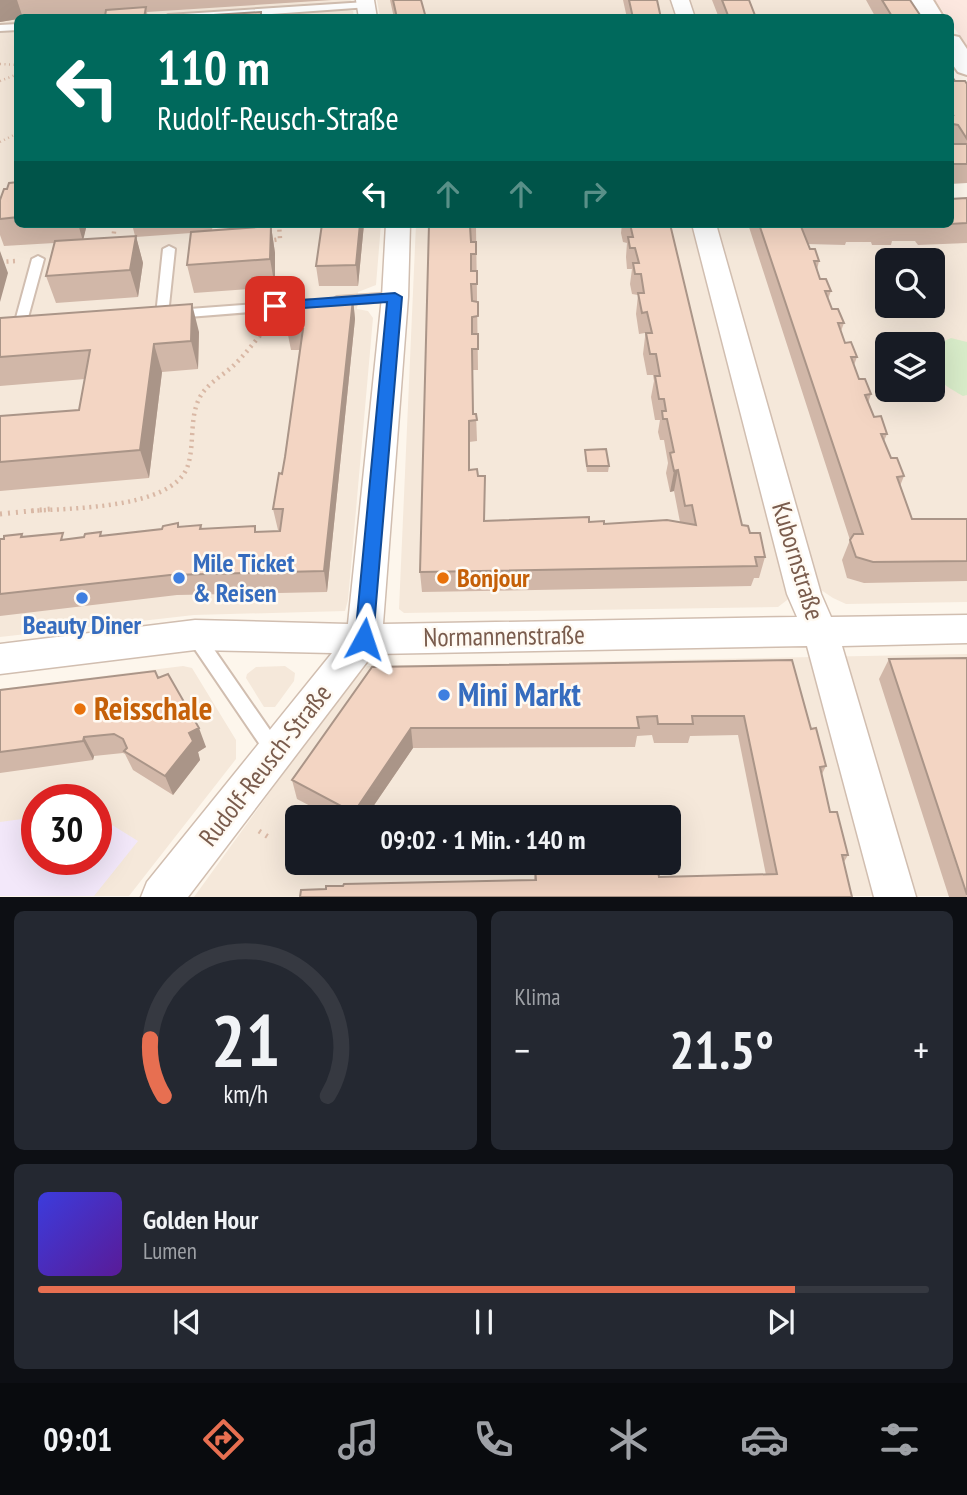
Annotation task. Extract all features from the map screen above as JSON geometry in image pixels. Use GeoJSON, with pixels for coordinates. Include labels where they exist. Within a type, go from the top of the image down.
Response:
{"type":"FeatureCollection","features":[{"type":"Feature","properties":{"kind":"street"},"geometry":{"type":"LineString","coordinates":[[954,48],[967,67]]}},
{"type":"Feature","properties":{"kind":"street"},"geometry":{"type":"LineString","coordinates":[[364,639],[395,297],[398,228]]}},
{"type":"Feature","properties":{"kind":"street","name":"Kubornstraße"},"geometry":{"type":"LineString","coordinates":[[705,228],[804,594],[820,631],[895,897]]}},
{"type":"Feature","properties":{"kind":"street","name":"Normannenstraße"},"geometry":{"type":"LineString","coordinates":[[0,659],[195,635],[364,639],[967,629]]}},
{"type":"Feature","properties":{"kind":"street","name":"Rudolf-Reusch-Straße"},"geometry":{"type":"LineString","coordinates":[[162,897],[364,639]]}},
{"type":"Feature","properties":{"kind":"lane"},"geometry":{"type":"LineString","coordinates":[[247,14],[366,8]]}},
{"type":"Feature","properties":{"kind":"lane"},"geometry":{"type":"LineString","coordinates":[[169,249],[156,315],[395,297]]}},
{"type":"Feature","properties":{"kind":"lane"},"geometry":{"type":"LineString","coordinates":[[21,325],[38,259]]}},
{"type":"Feature","properties":{"kind":"lane"},"geometry":{"type":"LineString","coordinates":[[195,635],[275,752]]}},
{"type":"Feature","properties":{"kind":"path"},"geometry":{"type":"LineString","coordinates":[[112,244],[114,228]]}},
{"type":"Feature","properties":{"kind":"path"},"geometry":{"type":"LineString","coordinates":[[267,241],[281,239],[280,228]]}},
{"type":"Feature","properties":{"kind":"path"},"geometry":{"type":"LineString","coordinates":[[0,262],[38,259]]}},
{"type":"Feature","properties":{"kind":"path"},"geometry":{"type":"LineString","coordinates":[[0,514],[141,500],[163,491],[186,471],[192,448],[197,402],[206,387],[234,365],[268,326],[293,305]]}},
{"type":"Feature","properties":{"kind":"path"},"geometry":{"type":"LineString","coordinates":[[259,831],[270,838]]}},
{"type":"Feature","properties":{"kind":"shaded area"},"geometry":{"type":"Polygon","coordinates":[[[0,0],[352,0],[340,9],[353,11],[354,14],[14,14],[14,228],[381,228],[376,285],[358,292],[357,309],[368,311],[373,318],[345,611],[194,615],[0,637],[0,0]]]}},
{"type":"Feature","properties":{"kind":"shaded area"},"geometry":{"type":"Polygon","coordinates":[[[377,0],[672,0],[677,14],[379,14],[377,0]]]}},
{"type":"Feature","properties":{"kind":"shaded area"},"geometry":{"type":"Polygon","coordinates":[[[688,0],[905,0],[915,14],[693,14],[688,0]]]}},
{"type":"Feature","properties":{"kind":"shaded area"},"geometry":{"type":"Polygon","coordinates":[[[935,0],[967,0],[967,46],[954,28],[954,14],[945,14],[935,0]]]}},
{"type":"Feature","properties":{"kind":"shaded area"},"geometry":{"type":"Polygon","coordinates":[[[967,209],[967,602],[846,604],[821,590],[716,228],[954,228],[954,220],[967,209]]]}},
{"type":"Feature","properties":{"kind":"shaded area"},"geometry":{"type":"Polygon","coordinates":[[[416,228],[695,228],[791,597],[778,607],[404,613],[399,609],[416,228]]]}},
{"type":"Feature","properties":{"kind":"shaded area"},"geometry":{"type":"Polygon","coordinates":[[[967,654],[967,896],[194,897],[346,687],[367,666],[967,654]]]}},
{"type":"Feature","properties":{"kind":"shaded area"},"geometry":{"type":"Polygon","coordinates":[[[183,666],[192,668],[236,740],[236,759],[129,896],[0,896],[0,689],[183,666]]]}},
{"type":"Feature","properties":{"kind":"shaded area"},"geometry":{"type":"Polygon","coordinates":[[[285,666],[295,673],[294,681],[275,707],[264,707],[246,678],[247,674],[256,667],[285,666]]]}},
{"type":"Feature","properties":{"kind":"shaded area"},"geometry":{"type":"Polygon","coordinates":[[[21,819],[21,875],[111,875],[94,896],[0,896],[0,822],[21,819]]]}},
{"type":"Feature","properties":{"kind":"shaded area"},"geometry":{"type":"Polygon","coordinates":[[[112,825],[138,841],[112,874],[112,825]]]}},
{"type":"Feature","properties":{"kind":"green space"},"geometry":{"type":"Polygon","coordinates":[[[951,338],[967,342],[967,395],[963,396],[945,385],[945,341],[951,338]]]}},
{"type":"Feature","properties":{"kind":"building"},"geometry":{"type":"Polygon","coordinates":[[[393,0],[421,0],[425,14],[396,14],[393,0]]]}},
{"type":"Feature","properties":{"kind":"building"},"geometry":{"type":"Polygon","coordinates":[[[629,0],[657,0],[660,14],[632,14],[629,0]]]}},
{"type":"Feature","properties":{"kind":"building"},"geometry":{"type":"Polygon","coordinates":[[[722,0],[749,0],[754,14],[727,14],[722,0]]]}},
{"type":"Feature","properties":{"kind":"building"},"geometry":{"type":"Polygon","coordinates":[[[882,0],[910,0],[919,14],[891,14],[882,0]]]}},
{"type":"Feature","properties":{"kind":"building"},"geometry":{"type":"Polygon","coordinates":[[[146,7],[145,14],[105,14],[106,10],[146,7]]]}},
{"type":"Feature","properties":{"kind":"building"},"geometry":{"type":"Polygon","coordinates":[[[261,12],[261,14],[230,14],[261,12]]]}},
{"type":"Feature","properties":{"kind":"building"},"geometry":{"type":"Polygon","coordinates":[[[954,81],[965,81],[967,139],[958,125],[954,124],[954,81]]]}},
{"type":"Feature","properties":{"kind":"building"},"geometry":{"type":"Polygon","coordinates":[[[954,144],[967,144],[967,164],[954,164],[954,144]]]}},
{"type":"Feature","properties":{"kind":"building"},"geometry":{"type":"Polygon","coordinates":[[[14,182],[14,217],[0,219],[0,200],[9,183],[14,182]]]}},
{"type":"Feature","properties":{"kind":"building"},"geometry":{"type":"Polygon","coordinates":[[[967,198],[967,223],[954,224],[954,199],[967,198]]]}},
{"type":"Feature","properties":{"kind":"building"},"geometry":{"type":"Polygon","coordinates":[[[271,228],[270,259],[187,265],[191,232],[271,228]]]}},
{"type":"Feature","properties":{"kind":"building"},"geometry":{"type":"Polygon","coordinates":[[[321,228],[360,228],[356,265],[316,266],[321,228]]]}},
{"type":"Feature","properties":{"kind":"building"},"geometry":{"type":"Polygon","coordinates":[[[429,228],[470,228],[471,242],[476,242],[476,254],[471,254],[471,271],[477,271],[477,284],[471,284],[472,301],[478,302],[478,316],[472,317],[472,334],[478,334],[478,349],[472,349],[473,414],[476,414],[477,420],[469,421],[469,470],[477,469],[478,476],[485,476],[484,521],[589,517],[589,522],[604,521],[604,524],[667,520],[696,525],[692,505],[685,506],[678,470],[674,471],[670,453],[674,452],[667,419],[663,419],[662,411],[666,411],[664,399],[659,399],[655,376],[660,376],[656,354],[650,354],[646,333],[652,333],[647,312],[642,313],[638,293],[644,293],[641,274],[635,274],[633,263],[639,263],[635,248],[630,248],[628,237],[633,237],[631,228],[671,228],[742,525],[748,526],[750,533],[760,533],[765,557],[755,557],[757,566],[420,572],[429,228]]]}},
{"type":"Feature","properties":{"kind":"building"},"geometry":{"type":"Polygon","coordinates":[[[760,228],[802,228],[810,249],[815,249],[819,261],[814,261],[820,279],[826,279],[831,291],[825,291],[832,309],[838,309],[844,323],[838,323],[845,343],[851,342],[857,357],[851,357],[859,379],[865,379],[871,394],[865,395],[874,417],[881,416],[887,434],[881,434],[891,458],[897,458],[904,476],[897,477],[912,519],[967,519],[967,561],[873,562],[856,557],[850,540],[854,534],[863,534],[760,228]]]}},
{"type":"Feature","properties":{"kind":"building"},"geometry":{"type":"Polygon","coordinates":[[[136,236],[130,270],[46,276],[55,241],[136,236]]]}},
{"type":"Feature","properties":{"kind":"building"},"geometry":{"type":"Polygon","coordinates":[[[353,299],[324,571],[170,575],[0,594],[0,539],[4,539],[4,536],[63,533],[61,540],[101,532],[100,536],[162,529],[163,526],[178,523],[178,527],[201,525],[200,529],[255,526],[255,532],[280,531],[283,509],[273,509],[279,473],[282,474],[285,457],[303,329],[287,330],[292,304],[353,299]]]}},
{"type":"Feature","properties":{"kind":"building"},"geometry":{"type":"Polygon","coordinates":[[[192,304],[191,341],[154,344],[140,450],[0,462],[0,416],[79,410],[90,350],[0,357],[0,318],[192,304]]]}},
{"type":"Feature","properties":{"kind":"building"},"geometry":{"type":"Polygon","coordinates":[[[606,449],[609,466],[587,466],[585,450],[606,449]]]}},
{"type":"Feature","properties":{"kind":"building"},"geometry":{"type":"Polygon","coordinates":[[[967,658],[967,895],[889,659],[967,658]]]}},
{"type":"Feature","properties":{"kind":"building"},"geometry":{"type":"Polygon","coordinates":[[[792,660],[811,729],[816,728],[826,766],[820,767],[830,812],[837,812],[848,855],[842,855],[852,897],[300,897],[301,890],[326,889],[326,886],[344,884],[536,880],[536,875],[659,877],[777,874],[744,716],[692,716],[693,724],[658,724],[657,716],[637,717],[639,728],[411,728],[359,805],[339,805],[292,780],[372,667],[792,660]]]}},
{"type":"Feature","properties":{"kind":"building"},"geometry":{"type":"Polygon","coordinates":[[[155,671],[158,678],[168,674],[199,728],[189,733],[193,741],[165,776],[124,751],[127,748],[123,739],[114,734],[0,752],[0,690],[155,671]]]}},
{"type":"Feature","properties":{"kind":"place","name":"Mile Ticket & Reisen"},"geometry":{"type":"Point","coordinates":[179,578]}},
{"type":"Feature","properties":{"kind":"place","name":"Bonjour"},"geometry":{"type":"Point","coordinates":[443,578]}},
{"type":"Feature","properties":{"kind":"place","name":"Beauty Diner"},"geometry":{"type":"Point","coordinates":[82,598]}},
{"type":"Feature","properties":{"kind":"place","name":"Mini Markt"},"geometry":{"type":"Point","coordinates":[444,695]}},
{"type":"Feature","properties":{"kind":"place","name":"Reisschale"},"geometry":{"type":"Point","coordinates":[80,709]}},
{"type":"Feature","properties":{"kind":"route"},"geometry":{"type":"LineString","coordinates":[[275,306],[395,297],[364,639]]}}]}
